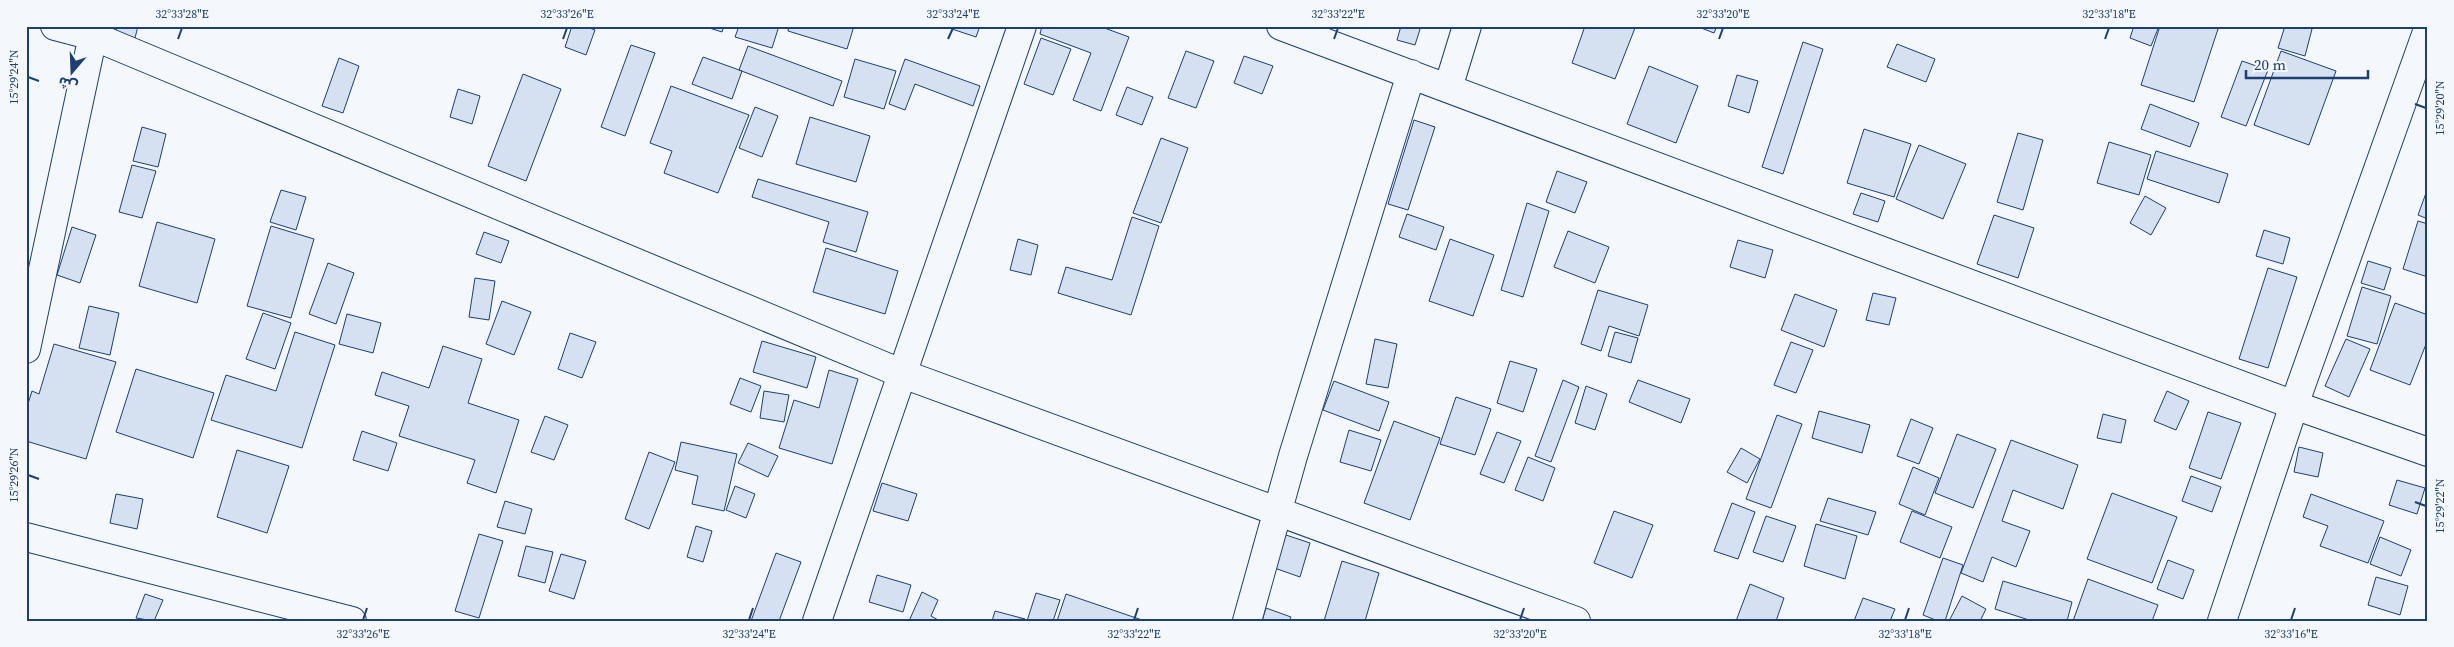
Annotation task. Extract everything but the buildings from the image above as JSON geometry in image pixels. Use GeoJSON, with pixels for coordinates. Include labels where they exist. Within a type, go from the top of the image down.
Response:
{"type":"FeatureCollection","features":[{"type":"Feature","properties":{"kind":"street"},"geometry":{"type":"LineString","coordinates":[[54,26],[94,31],[903,374],[1576,621]]}},
{"type":"Feature","properties":{"kind":"street"},"geometry":{"type":"LineString","coordinates":[[817,621],[1022,26]]}},
{"type":"Feature","properties":{"kind":"street"},"geometry":{"type":"LineString","coordinates":[[1281,26],[2294,405],[2428,452]]}},
{"type":"Feature","properties":{"kind":"street"},"geometry":{"type":"LineString","coordinates":[[1448,88],[1467,26]]}},
{"type":"Feature","properties":{"kind":"street"},"geometry":{"type":"LineString","coordinates":[[2222,621],[2294,405],[2428,29]]}},
{"type":"Feature","properties":{"kind":"street"},"geometry":{"type":"LineString","coordinates":[[26,349],[94,31]]}},
{"type":"Feature","properties":{"kind":"street"},"geometry":{"type":"LineString","coordinates":[[1247,621],[1277,512],[1411,74]]}},
{"type":"Feature","properties":{"kind":"street"},"geometry":{"type":"LineString","coordinates":[[26,537],[352,621]]}}]}
